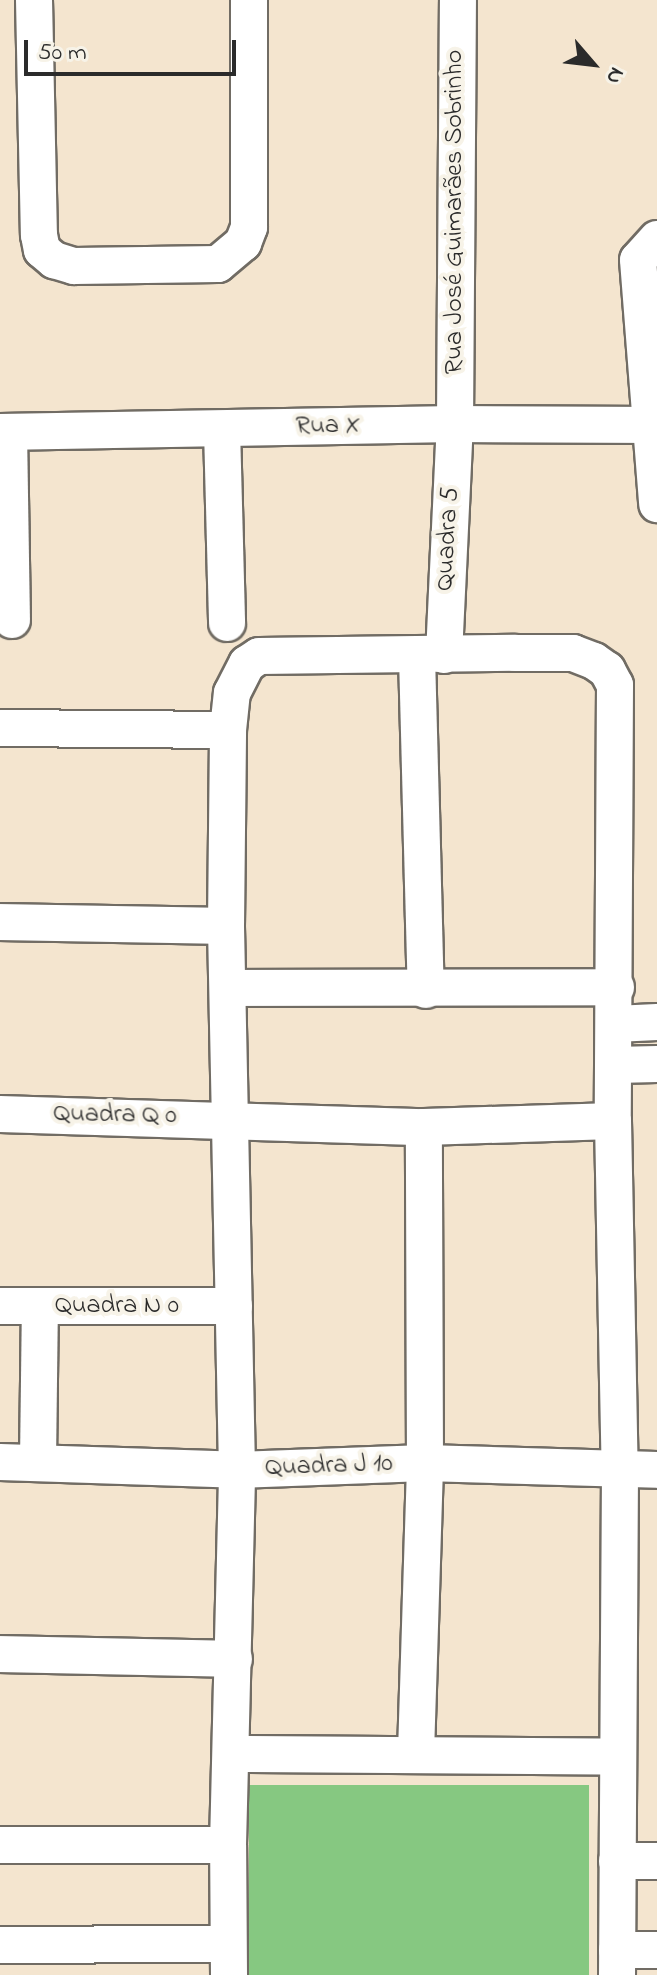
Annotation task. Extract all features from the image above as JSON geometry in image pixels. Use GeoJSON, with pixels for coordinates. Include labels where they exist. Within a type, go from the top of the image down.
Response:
{"type":"FeatureCollection","features":[{"type":"Feature","properties":{"kind":"street"},"geometry":{"type":"LineString","coordinates":[[34,0],[39,235],[42,250],[54,260],[74,266],[218,264],[243,243],[249,227],[249,0]]}},
{"type":"Feature","properties":{"kind":"street","name":"Rua José Guimarães Sobrinho"},"geometry":{"type":"LineString","coordinates":[[455,424],[458,0]]}},
{"type":"Feature","properties":{"kind":"street"},"geometry":{"type":"LineString","coordinates":[[657,239],[638,260],[654,425],[657,504]]}},
{"type":"Feature","properties":{"kind":"street","name":"Rua X"},"geometry":{"type":"LineString","coordinates":[[4,432],[455,424],[654,425]]}},
{"type":"Feature","properties":{"kind":"street","name":"Quadra 5"},"geometry":{"type":"LineString","coordinates":[[426,990],[431,655],[455,424]]}},
{"type":"Feature","properties":{"kind":"street"},"geometry":{"type":"LineString","coordinates":[[222,429],[227,623]]}},
{"type":"Feature","properties":{"kind":"street"},"geometry":{"type":"LineString","coordinates":[[4,432],[12,620]]}},
{"type":"Feature","properties":{"kind":"street"},"geometry":{"type":"LineString","coordinates":[[0,1945],[229,1960],[228,1845],[233,1754],[237,1470],[226,926],[228,730],[237,679],[247,664],[259,656],[573,653],[607,670],[615,685],[613,1121],[620,1471],[617,1963],[657,1950]]}},
{"type":"Feature","properties":{"kind":"street"},"geometry":{"type":"LineString","coordinates":[[0,728],[228,730]]}},
{"type":"Feature","properties":{"kind":"street"},"geometry":{"type":"LineString","coordinates":[[0,922],[226,926]]}},
{"type":"Feature","properties":{"kind":"street"},"geometry":{"type":"LineString","coordinates":[[229,988],[426,990],[616,987]]}},
{"type":"Feature","properties":{"kind":"street"},"geometry":{"type":"LineString","coordinates":[[615,1024],[657,1022]]}},
{"type":"Feature","properties":{"kind":"street"},"geometry":{"type":"LineString","coordinates":[[615,1065],[657,1064]]}},
{"type":"Feature","properties":{"kind":"street","name":"Quadra Q 0"},"geometry":{"type":"LineString","coordinates":[[0,1114],[424,1127],[613,1121]]}},
{"type":"Feature","properties":{"kind":"street"},"geometry":{"type":"LineString","coordinates":[[416,1753],[425,1463],[424,1127]]}},
{"type":"Feature","properties":{"kind":"street","name":"Quadra N 0"},"geometry":{"type":"LineString","coordinates":[[0,1306],[234,1306]]}},
{"type":"Feature","properties":{"kind":"street"},"geometry":{"type":"LineString","coordinates":[[38,1462],[40,1307]]}},
{"type":"Feature","properties":{"kind":"street","name":"Quadra J 10"},"geometry":{"type":"LineString","coordinates":[[0,1462],[237,1470],[425,1463],[657,1470]]}},
{"type":"Feature","properties":{"kind":"street"},"geometry":{"type":"LineString","coordinates":[[0,1654],[234,1659]]}},
{"type":"Feature","properties":{"kind":"street"},"geometry":{"type":"LineString","coordinates":[[233,1754],[416,1753],[618,1757]]}},
{"type":"Feature","properties":{"kind":"street"},"geometry":{"type":"LineString","coordinates":[[0,1845],[228,1845]]}},
{"type":"Feature","properties":{"kind":"street"},"geometry":{"type":"LineString","coordinates":[[617,1861],[657,1861]]}},
{"type":"Feature","properties":{"kind":"green space"},"geometry":{"type":"Polygon","coordinates":[[[249,1785],[589,1785],[589,1975],[249,1975],[249,1785]]]}}]}
